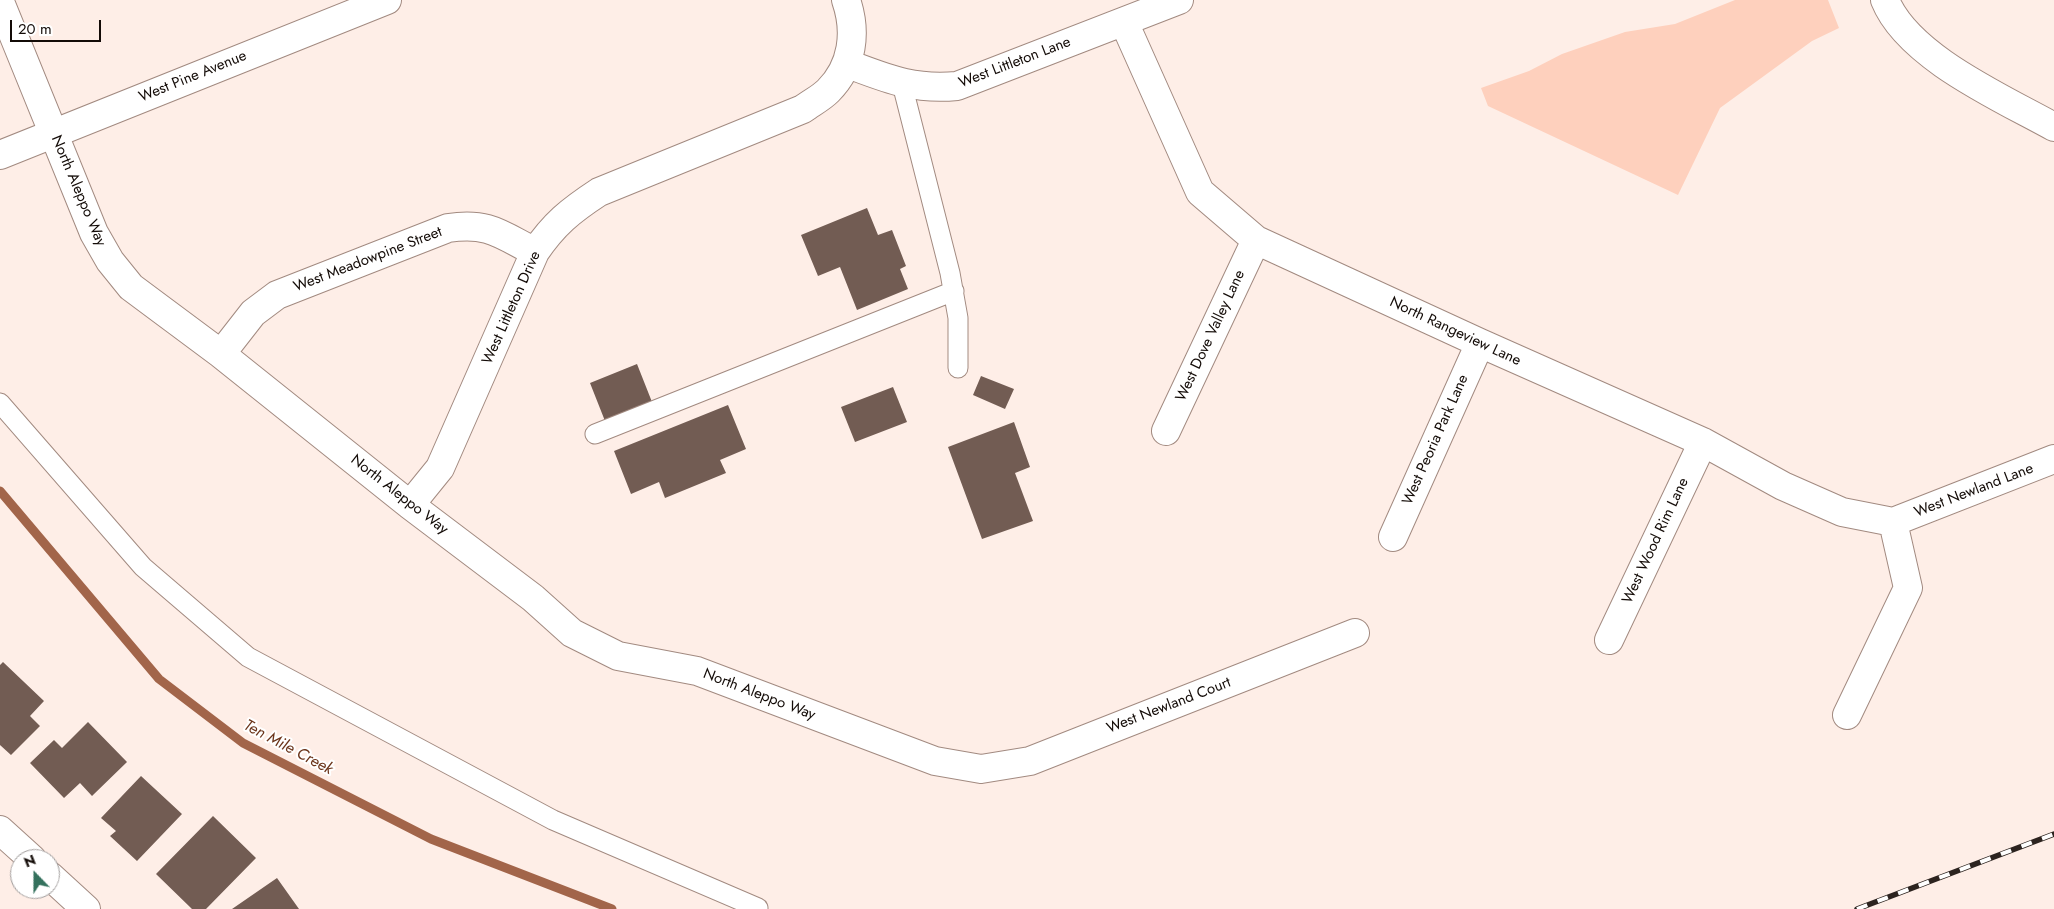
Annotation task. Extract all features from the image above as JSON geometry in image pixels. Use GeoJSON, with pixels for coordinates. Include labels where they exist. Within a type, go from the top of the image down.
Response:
{"type":"FeatureCollection","features":[{"type":"Feature","properties":{"kind":"street","name":"West Pine Avenue"},"geometry":{"type":"LineString","coordinates":[[0,155],[387,0]]}},
{"type":"Feature","properties":{"kind":"street"},"geometry":{"type":"LineString","coordinates":[[846,0],[851,15],[852,36],[848,64]]}},
{"type":"Feature","properties":{"kind":"street","name":"West Littleton Lane"},"geometry":{"type":"LineString","coordinates":[[848,64],[902,84],[932,88],[957,86],[1179,0]]}},
{"type":"Feature","properties":{"kind":"street"},"geometry":{"type":"LineString","coordinates":[[1885,0],[1889,10],[1910,37],[1936,60],[2054,127]]}},
{"type":"Feature","properties":{"kind":"street","name":"North Aleppo Way"},"geometry":{"type":"LineString","coordinates":[[0,2],[94,233],[110,261],[131,287],[221,354],[410,505],[533,598],[572,633],[618,656],[697,671],[935,761],[981,769]]}},
{"type":"Feature","properties":{"kind":"street","name":"North Rangeview Lane"},"geometry":{"type":"LineString","coordinates":[[1124,22],[1200,192],[1256,240],[1480,344],[1703,442],[1783,486],[1842,512],[1894,522]]}},
{"type":"Feature","properties":{"kind":"street","name":"West Littleton Drive"},"geometry":{"type":"LineString","coordinates":[[410,505],[440,468],[535,252],[551,229],[573,209],[599,192],[803,109],[828,91],[848,64]]}},
{"type":"Feature","properties":{"kind":"street","name":"West Meadowpine Street"},"geometry":{"type":"LineString","coordinates":[[221,354],[253,313],[277,295],[448,228],[471,225],[491,229],[535,252]]}},
{"type":"Feature","properties":{"kind":"street","name":"West Dove Valley Lane"},"geometry":{"type":"LineString","coordinates":[[1166,431],[1256,240]]}},
{"type":"Feature","properties":{"kind":"street","name":"West Peoria Park Lane"},"geometry":{"type":"LineString","coordinates":[[1393,537],[1480,344]]}},
{"type":"Feature","properties":{"kind":"street","name":"West Wood Rim Lane"},"geometry":{"type":"LineString","coordinates":[[1610,640],[1703,442]]}},
{"type":"Feature","properties":{"kind":"street","name":"West Newland Lane"},"geometry":{"type":"LineString","coordinates":[[1894,522],[2054,459]]}},
{"type":"Feature","properties":{"kind":"street"},"geometry":{"type":"LineString","coordinates":[[1847,715],[1908,588],[1894,522]]}},
{"type":"Feature","properties":{"kind":"street","name":"West Newland Court"},"geometry":{"type":"LineString","coordinates":[[981,769],[1030,761],[1355,633]]}},
{"type":"Feature","properties":{"kind":"street"},"geometry":{"type":"LineString","coordinates":[[4,840],[17,849]]}},
{"type":"Feature","properties":{"kind":"street"},"geometry":{"type":"LineString","coordinates":[[60,885],[86,909]]}},
{"type":"Feature","properties":{"kind":"lane"},"geometry":{"type":"LineString","coordinates":[[902,84],[954,291],[958,318],[958,368]]}},
{"type":"Feature","properties":{"kind":"lane"},"geometry":{"type":"LineString","coordinates":[[596,434],[954,291]]}},
{"type":"Feature","properties":{"kind":"lane"},"geometry":{"type":"LineString","coordinates":[[0,403],[143,567],[248,657],[553,820],[758,908]]}},
{"type":"Feature","properties":{"kind":"shaded area"},"geometry":{"type":"Polygon","coordinates":[[[1735,0],[1828,0],[1839,28],[1812,41],[1720,108],[1678,195],[1488,106],[1481,88],[1529,71],[1562,54],[1625,32],[1675,24],[1735,0]]]}},
{"type":"Feature","properties":{"kind":"building"},"geometry":{"type":"Polygon","coordinates":[[[867,208],[878,235],[892,230],[906,266],[900,269],[908,289],[857,310],[840,267],[818,276],[801,235],[867,208]]]}},
{"type":"Feature","properties":{"kind":"building"},"geometry":{"type":"Polygon","coordinates":[[[637,364],[652,402],[605,421],[590,383],[637,364]]]}},
{"type":"Feature","properties":{"kind":"building"},"geometry":{"type":"Polygon","coordinates":[[[981,376],[1014,389],[1005,409],[973,395],[981,376]]]}},
{"type":"Feature","properties":{"kind":"building"},"geometry":{"type":"Polygon","coordinates":[[[893,387],[907,422],[855,442],[841,407],[893,387]]]}},
{"type":"Feature","properties":{"kind":"building"},"geometry":{"type":"Polygon","coordinates":[[[728,405],[746,449],[720,460],[726,473],[665,498],[659,482],[631,494],[614,451],[728,405]]]}},
{"type":"Feature","properties":{"kind":"building"},"geometry":{"type":"Polygon","coordinates":[[[1014,422],[1030,467],[1015,473],[1033,521],[982,539],[948,447],[1014,422]]]}},
{"type":"Feature","properties":{"kind":"building"},"geometry":{"type":"Polygon","coordinates":[[[3,662],[44,701],[30,716],[40,726],[11,755],[0,745],[0,665],[3,662]]]}},
{"type":"Feature","properties":{"kind":"building"},"geometry":{"type":"Polygon","coordinates":[[[88,722],[127,762],[92,796],[80,783],[64,798],[30,763],[54,740],[62,748],[88,722]]]}},
{"type":"Feature","properties":{"kind":"building"},"geometry":{"type":"Polygon","coordinates":[[[141,776],[182,814],[137,861],[110,836],[116,831],[101,818],[141,776]]]}},
{"type":"Feature","properties":{"kind":"building"},"geometry":{"type":"Polygon","coordinates":[[[213,816],[256,858],[206,909],[192,909],[156,874],[213,816]]]}},
{"type":"Feature","properties":{"kind":"building"},"geometry":{"type":"Polygon","coordinates":[[[277,878],[299,909],[232,909],[277,878]]]}},
{"type":"Feature","properties":{"kind":"waterway","name":"Ten Mile Creek"},"geometry":{"type":"LineString","coordinates":[[0,491],[159,679],[243,743],[431,839],[612,909]]}},
{"type":"Feature","properties":{"kind":"railway"},"geometry":{"type":"LineString","coordinates":[[1857,909],[2054,834]]}}]}
